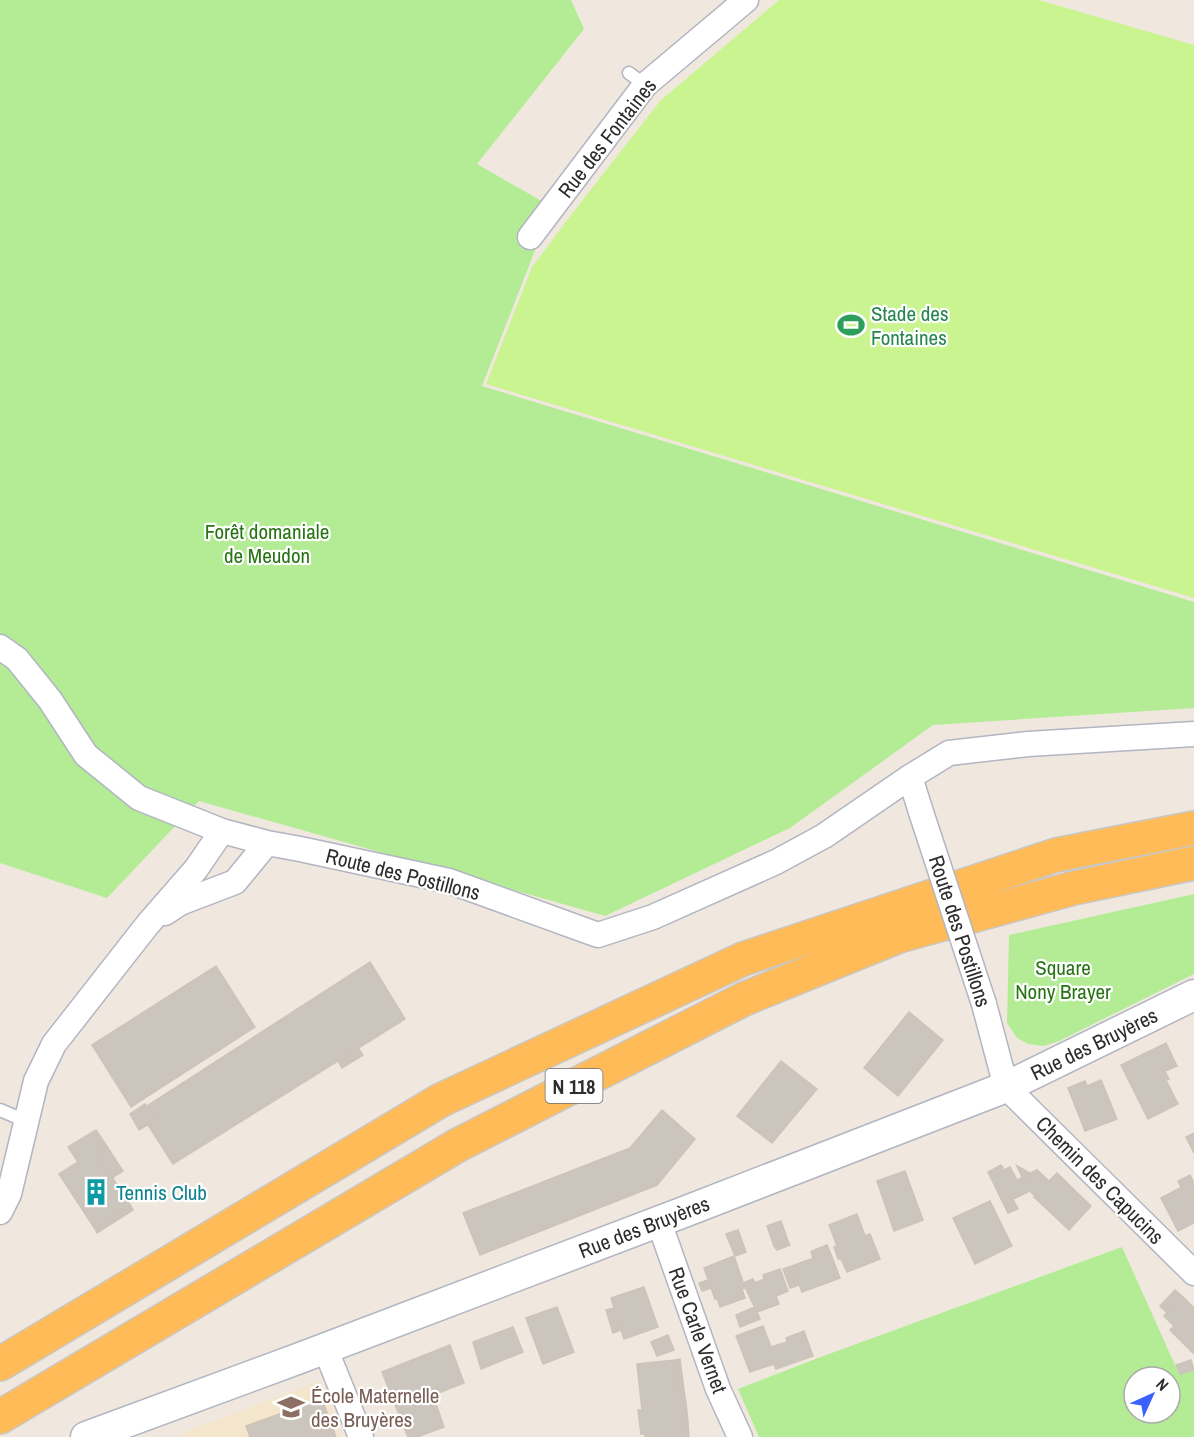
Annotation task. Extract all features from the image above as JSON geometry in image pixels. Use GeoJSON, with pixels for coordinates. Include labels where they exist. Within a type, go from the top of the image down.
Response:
{"type":"FeatureCollection","features":[{"type":"Feature","properties":{"kind":"highway","name":"N 118"},"geometry":{"type":"LineString","coordinates":[[0,1364],[441,1100],[743,959],[1056,855],[1194,828]]}},
{"type":"Feature","properties":{"kind":"highway","name":"N 118"},"geometry":{"type":"LineString","coordinates":[[0,1417],[458,1145],[744,999],[899,936],[1074,888],[1194,863]]}},
{"type":"Feature","properties":{"kind":"street","name":"Rue des Fontaines"},"geometry":{"type":"LineString","coordinates":[[530,237],[637,79],[746,0]]}},
{"type":"Feature","properties":{"kind":"street","name":"Route des Postillons"},"geometry":{"type":"LineString","coordinates":[[0,647],[17,659],[50,700],[86,755],[139,798],[222,831],[267,843],[449,881],[598,935],[653,917],[776,862],[824,837],[909,777],[949,753],[1028,744],[1194,734]]}},
{"type":"Feature","properties":{"kind":"street","name":"Route des Postillons"},"geometry":{"type":"LineString","coordinates":[[909,777],[984,1004],[1006,1087]]}},
{"type":"Feature","properties":{"kind":"street"},"geometry":{"type":"LineString","coordinates":[[0,1212],[9,1194],[36,1081],[54,1044],[147,924],[196,869],[222,831]]}},
{"type":"Feature","properties":{"kind":"street"},"geometry":{"type":"LineString","coordinates":[[147,924],[180,903],[235,882],[267,843]]}},
{"type":"Feature","properties":{"kind":"street","name":"Rue des Bruyères"},"geometry":{"type":"LineString","coordinates":[[86,1437],[659,1221],[1006,1087],[1194,995]]}},
{"type":"Feature","properties":{"kind":"street","name":"Chemin des Capucins"},"geometry":{"type":"LineString","coordinates":[[1006,1087],[1194,1273]]}},
{"type":"Feature","properties":{"kind":"street","name":"Rue Carle Vernet"},"geometry":{"type":"LineString","coordinates":[[659,1221],[718,1389],[740,1437]]}},
{"type":"Feature","properties":{"kind":"street"},"geometry":{"type":"LineString","coordinates":[[325,1348],[361,1437]]}},
{"type":"Feature","properties":{"kind":"lane"},"geometry":{"type":"LineString","coordinates":[[0,1110],[26,1121]]}},
{"type":"Feature","properties":{"kind":"shaded area","name":"École Maternelle des Bruyères"},"geometry":{"type":"Polygon","coordinates":[[[320,1381],[343,1437],[183,1437],[182,1433],[320,1381]]]}},
{"type":"Feature","properties":{"kind":"green space","name":"Forêt domaniale de Meudon"},"geometry":{"type":"Polygon","coordinates":[[[0,0],[571,0],[584,29],[477,164],[552,207],[482,386],[1194,602],[1194,708],[933,725],[790,828],[605,916],[199,801],[107,898],[0,863],[0,0]]]}},
{"type":"Feature","properties":{"kind":"green space","name":"Stade des Fontaines"},"geometry":{"type":"Polygon","coordinates":[[[779,0],[1039,0],[1194,45],[1194,598],[486,384],[532,267],[571,215],[661,100],[779,0]]]}},
{"type":"Feature","properties":{"kind":"green space","name":"Square Nony Brayer"},"geometry":{"type":"Polygon","coordinates":[[[1194,894],[1194,974],[1059,1041],[1044,1046],[1028,1044],[1017,1038],[1007,1023],[1009,935],[1194,894]]]}},
{"type":"Feature","properties":{"kind":"green space"},"geometry":{"type":"Polygon","coordinates":[[[1122,1247],[1175,1365],[1122,1365],[1122,1425],[1182,1425],[1182,1373],[1194,1371],[1194,1437],[759,1437],[738,1389],[1122,1247]]]}},
{"type":"Feature","properties":{"kind":"building"},"geometry":{"type":"Polygon","coordinates":[[[370,962],[405,1019],[173,1164],[148,1125],[156,1120],[147,1106],[370,962]]]}},
{"type":"Feature","properties":{"kind":"building"},"geometry":{"type":"Polygon","coordinates":[[[216,966],[255,1027],[131,1107],[92,1045],[216,966]]]}},
{"type":"Feature","properties":{"kind":"building"},"geometry":{"type":"Polygon","coordinates":[[[909,1012],[943,1040],[898,1096],[864,1068],[909,1012]]]}},
{"type":"Feature","properties":{"kind":"building"},"geometry":{"type":"Polygon","coordinates":[[[1166,1043],[1177,1066],[1165,1071],[1169,1079],[1166,1080],[1178,1104],[1148,1119],[1121,1065],[1166,1043]]]}},
{"type":"Feature","properties":{"kind":"building"},"geometry":{"type":"Polygon","coordinates":[[[358,1048],[363,1055],[342,1068],[338,1061],[358,1048]]]}},
{"type":"Feature","properties":{"kind":"building"},"geometry":{"type":"Polygon","coordinates":[[[781,1061],[817,1089],[772,1143],[737,1116],[781,1061]]]}},
{"type":"Feature","properties":{"kind":"building"},"geometry":{"type":"Polygon","coordinates":[[[1101,1080],[1117,1119],[1085,1131],[1068,1088],[1085,1081],[1087,1086],[1101,1080]]]}},
{"type":"Feature","properties":{"kind":"building"},"geometry":{"type":"Polygon","coordinates":[[[145,1104],[156,1120],[139,1130],[130,1114],[145,1104]]]}},
{"type":"Feature","properties":{"kind":"building"},"geometry":{"type":"Polygon","coordinates":[[[662,1110],[695,1139],[657,1185],[480,1255],[463,1213],[630,1148],[662,1110]]]}},
{"type":"Feature","properties":{"kind":"building","name":"Tennis Club"},"geometry":{"type":"Polygon","coordinates":[[[96,1130],[106,1145],[95,1151],[131,1206],[95,1229],[59,1174],[78,1162],[68,1147],[96,1130]]]}},
{"type":"Feature","properties":{"kind":"building"},"geometry":{"type":"Polygon","coordinates":[[[1194,1133],[1194,1153],[1186,1137],[1194,1133]]]}},
{"type":"Feature","properties":{"kind":"building"},"geometry":{"type":"Polygon","coordinates":[[[106,1145],[123,1171],[112,1178],[95,1151],[106,1145]]]}},
{"type":"Feature","properties":{"kind":"building"},"geometry":{"type":"Polygon","coordinates":[[[1001,1165],[1004,1170],[1010,1167],[1017,1180],[1023,1177],[1024,1181],[1033,1178],[1030,1173],[1037,1170],[1049,1181],[1057,1173],[1091,1206],[1069,1230],[1030,1191],[1013,1199],[1018,1209],[1008,1213],[988,1172],[1001,1165]]]}},
{"type":"Feature","properties":{"kind":"building"},"geometry":{"type":"Polygon","coordinates":[[[1017,1166],[1030,1173],[1033,1178],[1024,1181],[1017,1166]]]}},
{"type":"Feature","properties":{"kind":"building"},"geometry":{"type":"Polygon","coordinates":[[[905,1171],[923,1220],[894,1231],[877,1181],[905,1171]]]}},
{"type":"Feature","properties":{"kind":"building"},"geometry":{"type":"Polygon","coordinates":[[[1190,1175],[1193,1181],[1181,1187],[1178,1181],[1190,1175]]]}},
{"type":"Feature","properties":{"kind":"building"},"geometry":{"type":"Polygon","coordinates":[[[1193,1181],[1194,1223],[1178,1231],[1161,1198],[1193,1181]]]}},
{"type":"Feature","properties":{"kind":"building"},"geometry":{"type":"Polygon","coordinates":[[[990,1201],[1012,1246],[975,1264],[953,1218],[990,1201]]]}},
{"type":"Feature","properties":{"kind":"building"},"geometry":{"type":"Polygon","coordinates":[[[131,1206],[133,1210],[97,1233],[95,1229],[131,1206]]]}},
{"type":"Feature","properties":{"kind":"building"},"geometry":{"type":"Polygon","coordinates":[[[857,1214],[865,1236],[870,1234],[880,1259],[847,1272],[841,1259],[838,1259],[834,1247],[837,1246],[829,1225],[857,1214]]]}},
{"type":"Feature","properties":{"kind":"building"},"geometry":{"type":"Polygon","coordinates":[[[781,1221],[788,1241],[774,1246],[767,1226],[781,1221]]]}},
{"type":"Feature","properties":{"kind":"building"},"geometry":{"type":"Polygon","coordinates":[[[738,1230],[746,1252],[735,1256],[726,1234],[738,1230]]]}},
{"type":"Feature","properties":{"kind":"building"},"geometry":{"type":"Polygon","coordinates":[[[788,1241],[790,1245],[777,1250],[774,1246],[788,1241]]]}},
{"type":"Feature","properties":{"kind":"building"},"geometry":{"type":"Polygon","coordinates":[[[827,1245],[830,1252],[813,1258],[812,1251],[827,1245]]]}},
{"type":"Feature","properties":{"kind":"building"},"geometry":{"type":"Polygon","coordinates":[[[830,1252],[840,1278],[802,1292],[792,1266],[830,1252]]]}},
{"type":"Feature","properties":{"kind":"building"},"geometry":{"type":"Polygon","coordinates":[[[734,1256],[745,1288],[742,1289],[745,1298],[720,1307],[704,1268],[734,1256]]]}},
{"type":"Feature","properties":{"kind":"building"},"geometry":{"type":"Polygon","coordinates":[[[792,1266],[799,1285],[790,1288],[783,1269],[792,1266]]]}},
{"type":"Feature","properties":{"kind":"building"},"geometry":{"type":"Polygon","coordinates":[[[780,1269],[788,1291],[776,1296],[779,1304],[757,1312],[743,1283],[753,1279],[755,1283],[764,1279],[763,1275],[780,1269]]]}},
{"type":"Feature","properties":{"kind":"building"},"geometry":{"type":"Polygon","coordinates":[[[708,1280],[711,1288],[702,1291],[699,1283],[708,1280]]]}},
{"type":"Feature","properties":{"kind":"building"},"geometry":{"type":"Polygon","coordinates":[[[644,1287],[658,1327],[624,1339],[611,1298],[644,1287]]]}},
{"type":"Feature","properties":{"kind":"building"},"geometry":{"type":"Polygon","coordinates":[[[1175,1290],[1183,1297],[1167,1313],[1160,1306],[1175,1290]]]}},
{"type":"Feature","properties":{"kind":"building"},"geometry":{"type":"Polygon","coordinates":[[[1183,1297],[1194,1308],[1193,1353],[1170,1330],[1174,1326],[1164,1316],[1183,1297]]]}},
{"type":"Feature","properties":{"kind":"building"},"geometry":{"type":"Polygon","coordinates":[[[557,1307],[574,1352],[543,1364],[526,1318],[557,1307]]]}},
{"type":"Feature","properties":{"kind":"building"},"geometry":{"type":"Polygon","coordinates":[[[755,1307],[760,1319],[740,1327],[736,1315],[755,1307]]]}},
{"type":"Feature","properties":{"kind":"building"},"geometry":{"type":"Polygon","coordinates":[[[614,1308],[621,1330],[613,1333],[606,1310],[614,1308]]]}},
{"type":"Feature","properties":{"kind":"building"},"geometry":{"type":"Polygon","coordinates":[[[763,1326],[771,1347],[787,1342],[786,1338],[804,1331],[813,1356],[776,1369],[774,1364],[750,1372],[736,1336],[763,1326]]]}},
{"type":"Feature","properties":{"kind":"building"},"geometry":{"type":"Polygon","coordinates":[[[513,1327],[523,1352],[481,1369],[473,1342],[513,1327]]]}},
{"type":"Feature","properties":{"kind":"building"},"geometry":{"type":"Polygon","coordinates":[[[668,1335],[674,1350],[657,1356],[651,1342],[668,1335]]]}},
{"type":"Feature","properties":{"kind":"building"},"geometry":{"type":"Polygon","coordinates":[[[450,1345],[464,1383],[433,1395],[444,1427],[417,1437],[408,1437],[382,1372],[450,1345]]]}},
{"type":"Feature","properties":{"kind":"building"},"geometry":{"type":"Polygon","coordinates":[[[680,1359],[684,1390],[679,1390],[675,1360],[680,1359]]]}},
{"type":"Feature","properties":{"kind":"building"},"geometry":{"type":"Polygon","coordinates":[[[675,1360],[679,1390],[684,1390],[686,1403],[688,1422],[683,1423],[685,1437],[645,1437],[645,1434],[641,1434],[638,1410],[642,1410],[637,1364],[675,1360]]]}},
{"type":"Feature","properties":{"kind":"building"},"geometry":{"type":"Polygon","coordinates":[[[1191,1360],[1194,1370],[1182,1373],[1182,1365],[1176,1365],[1191,1360]]]}},
{"type":"Feature","properties":{"kind":"building"},"geometry":{"type":"Polygon","coordinates":[[[322,1399],[336,1437],[250,1437],[246,1426],[322,1399]]]}},
{"type":"Feature","properties":{"kind":"building"},"geometry":{"type":"Polygon","coordinates":[[[688,1422],[689,1437],[685,1437],[683,1423],[688,1422]]]}},
{"type":"Feature","properties":{"kind":"place","name":"Stade des Fontaines"},"geometry":{"type":"Point","coordinates":[851,325]}},
{"type":"Feature","properties":{"kind":"place","name":"Tennis Club"},"geometry":{"type":"Point","coordinates":[96,1192]}},
{"type":"Feature","properties":{"kind":"place","name":"École Maternelle des Bruyères"},"geometry":{"type":"Point","coordinates":[291,1407]}}]}
